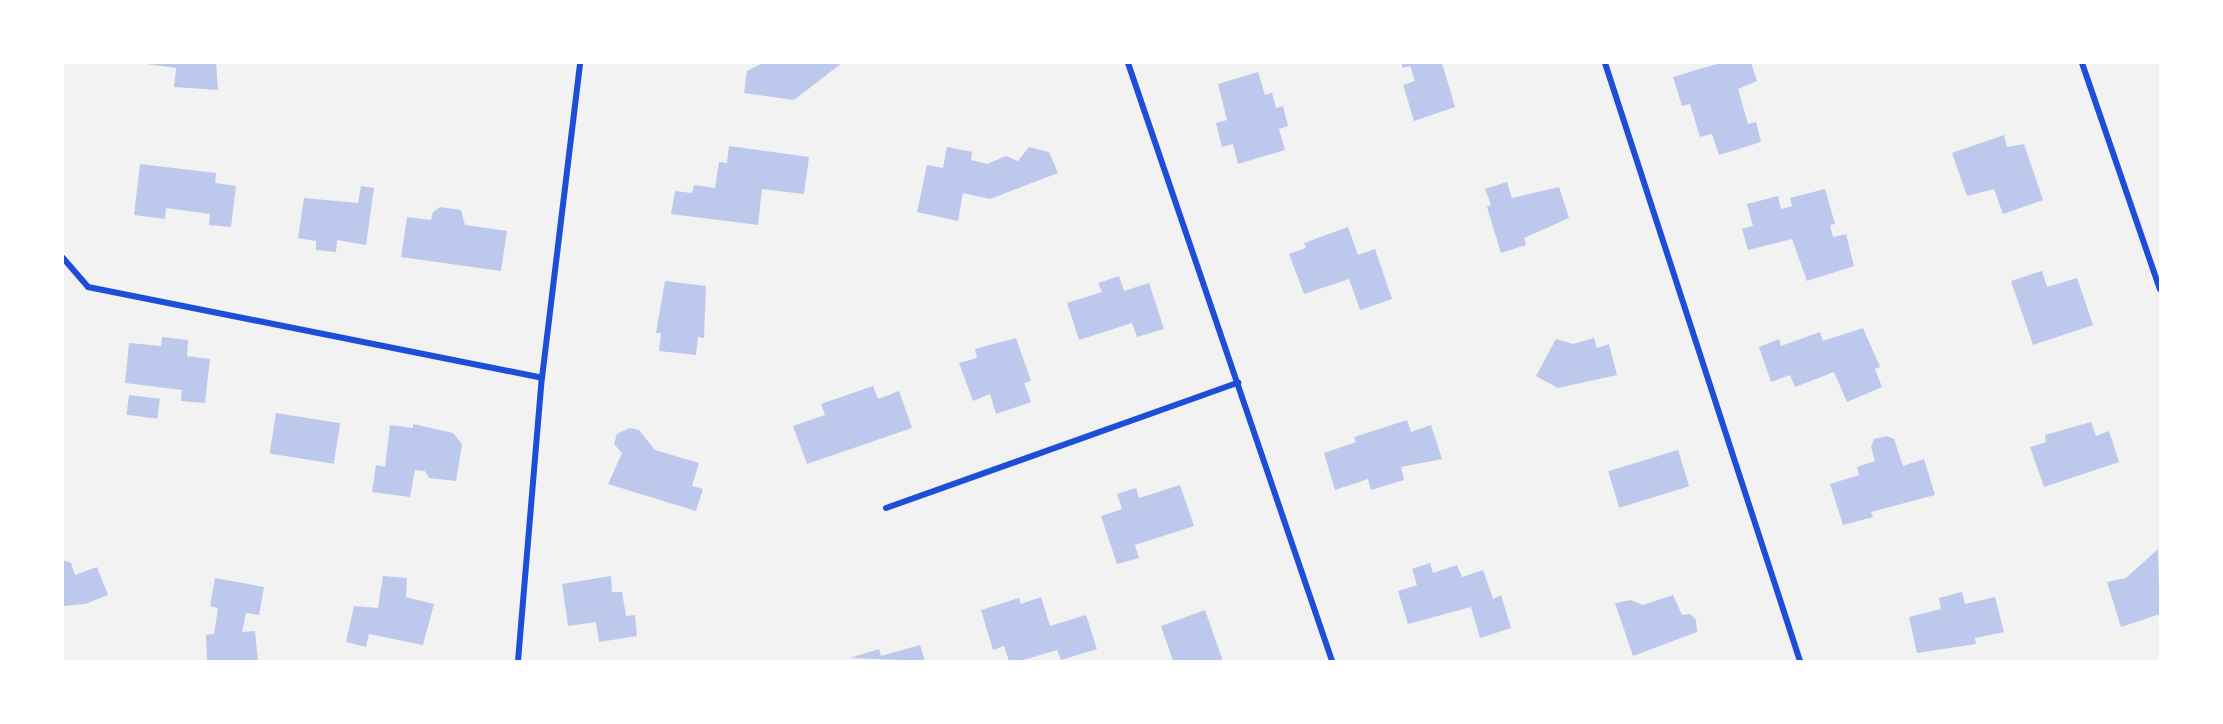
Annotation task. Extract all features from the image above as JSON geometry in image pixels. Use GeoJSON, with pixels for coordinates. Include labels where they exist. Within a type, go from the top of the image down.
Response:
{"type":"FeatureCollection","features":[{"type":"Feature","properties":{"kind":"street"},"geometry":{"type":"LineString","coordinates":[[518,661],[542,378],[580,63]]}},
{"type":"Feature","properties":{"kind":"street"},"geometry":{"type":"LineString","coordinates":[[1128,63],[1332,661]]}},
{"type":"Feature","properties":{"kind":"street"},"geometry":{"type":"LineString","coordinates":[[1605,63],[1800,661]]}},
{"type":"Feature","properties":{"kind":"street"},"geometry":{"type":"LineString","coordinates":[[2082,63],[2160,289]]}},
{"type":"Feature","properties":{"kind":"street"},"geometry":{"type":"LineString","coordinates":[[63,258],[88,287],[542,378]]}},
{"type":"Feature","properties":{"kind":"street"},"geometry":{"type":"LineString","coordinates":[[886,508],[1238,383]]}},
{"type":"Feature","properties":{"kind":"building"},"geometry":{"type":"Polygon","coordinates":[[[139,63],[216,63],[218,90],[174,87],[176,68],[139,63]]]}},
{"type":"Feature","properties":{"kind":"building"},"geometry":{"type":"Polygon","coordinates":[[[763,63],[842,63],[794,100],[744,93],[747,71],[763,63]]]}},
{"type":"Feature","properties":{"kind":"building"},"geometry":{"type":"Polygon","coordinates":[[[1401,63],[1442,63],[1455,107],[1414,121],[1403,85],[1415,81],[1410,66],[1403,68],[1401,63]]]}},
{"type":"Feature","properties":{"kind":"building"},"geometry":{"type":"Polygon","coordinates":[[[1720,63],[1751,63],[1757,81],[1738,89],[1748,124],[1756,122],[1761,142],[1719,155],[1712,134],[1700,137],[1690,104],[1682,106],[1673,77],[1720,63]]]}},
{"type":"Feature","properties":{"kind":"building"},"geometry":{"type":"Polygon","coordinates":[[[1258,72],[1265,95],[1272,93],[1276,108],[1283,106],[1288,126],[1279,129],[1285,150],[1238,164],[1233,144],[1222,147],[1216,123],[1227,120],[1218,84],[1258,72]]]}},
{"type":"Feature","properties":{"kind":"building"},"geometry":{"type":"Polygon","coordinates":[[[2004,135],[2007,147],[2024,144],[2043,200],[2003,214],[1994,189],[1967,196],[1952,153],[2004,135]]]}},
{"type":"Feature","properties":{"kind":"building"},"geometry":{"type":"Polygon","coordinates":[[[729,146],[809,157],[804,194],[762,189],[758,225],[671,214],[675,191],[692,193],[694,185],[715,188],[719,162],[727,163],[729,146]]]}},
{"type":"Feature","properties":{"kind":"building"},"geometry":{"type":"Polygon","coordinates":[[[947,147],[972,152],[971,160],[987,164],[1006,156],[1018,161],[1029,147],[1049,152],[1058,173],[990,199],[963,193],[958,221],[917,212],[927,165],[943,168],[947,147]]]}},
{"type":"Feature","properties":{"kind":"building"},"geometry":{"type":"Polygon","coordinates":[[[140,164],[216,173],[215,183],[236,186],[231,227],[209,225],[210,214],[166,208],[165,219],[134,215],[140,164]]]}},
{"type":"Feature","properties":{"kind":"building"},"geometry":{"type":"Polygon","coordinates":[[[1507,182],[1512,198],[1559,187],[1569,218],[1524,238],[1526,245],[1501,253],[1487,207],[1491,205],[1485,189],[1507,182]]]}},
{"type":"Feature","properties":{"kind":"building"},"geometry":{"type":"Polygon","coordinates":[[[361,186],[374,188],[366,245],[337,240],[336,252],[316,250],[316,241],[298,238],[304,198],[358,203],[361,186]]]}},
{"type":"Feature","properties":{"kind":"building"},"geometry":{"type":"Polygon","coordinates":[[[1825,189],[1835,224],[1830,225],[1833,237],[1846,234],[1854,266],[1807,281],[1792,239],[1748,250],[1742,229],[1753,226],[1747,204],[1778,196],[1781,209],[1792,206],[1790,198],[1825,189]]]}},
{"type":"Feature","properties":{"kind":"building"},"geometry":{"type":"Polygon","coordinates":[[[440,207],[461,210],[465,225],[507,231],[501,271],[401,257],[407,217],[431,220],[433,212],[440,207]]]}},
{"type":"Feature","properties":{"kind":"building"},"geometry":{"type":"Polygon","coordinates":[[[1348,227],[1358,255],[1375,249],[1392,299],[1360,310],[1349,279],[1304,294],[1289,254],[1306,248],[1304,243],[1348,227]]]}},
{"type":"Feature","properties":{"kind":"building"},"geometry":{"type":"Polygon","coordinates":[[[2042,271],[2047,287],[2077,278],[2093,325],[2033,345],[2011,281],[2042,271]]]}},
{"type":"Feature","properties":{"kind":"building"},"geometry":{"type":"Polygon","coordinates":[[[1119,276],[1124,291],[1149,283],[1164,329],[1137,337],[1132,323],[1079,340],[1067,303],[1102,292],[1098,283],[1119,276]]]}},
{"type":"Feature","properties":{"kind":"building"},"geometry":{"type":"Polygon","coordinates":[[[665,281],[706,286],[704,338],[698,337],[696,355],[659,351],[661,333],[656,333],[665,281]]]}},
{"type":"Feature","properties":{"kind":"building"},"geometry":{"type":"Polygon","coordinates":[[[1863,328],[1880,367],[1875,369],[1882,387],[1847,402],[1834,372],[1795,387],[1790,375],[1771,382],[1759,347],[1779,339],[1781,346],[1820,332],[1823,341],[1863,328]]]}},
{"type":"Feature","properties":{"kind":"building"},"geometry":{"type":"Polygon","coordinates":[[[162,337],[188,340],[187,356],[210,359],[205,403],[181,401],[182,390],[125,383],[129,343],[161,346],[162,337]]]}},
{"type":"Feature","properties":{"kind":"building"},"geometry":{"type":"Polygon","coordinates":[[[1016,338],[1031,381],[1024,383],[1031,402],[996,414],[990,394],[973,401],[959,363],[977,358],[975,349],[1016,338]]]}},
{"type":"Feature","properties":{"kind":"building"},"geometry":{"type":"Polygon","coordinates":[[[1594,338],[1597,348],[1609,344],[1617,375],[1558,388],[1536,376],[1556,339],[1573,344],[1594,338]]]}},
{"type":"Feature","properties":{"kind":"building"},"geometry":{"type":"Polygon","coordinates":[[[873,386],[878,399],[899,391],[912,428],[807,464],[793,426],[825,415],[821,404],[873,386]]]}},
{"type":"Feature","properties":{"kind":"building"},"geometry":{"type":"Polygon","coordinates":[[[129,395],[160,399],[157,419],[127,415],[129,395]]]}},
{"type":"Feature","properties":{"kind":"building"},"geometry":{"type":"Polygon","coordinates":[[[276,413],[340,423],[334,464],[270,453],[276,413]]]}},
{"type":"Feature","properties":{"kind":"building"},"geometry":{"type":"Polygon","coordinates":[[[1407,420],[1411,432],[1431,425],[1442,459],[1401,467],[1404,480],[1371,490],[1368,479],[1335,490],[1324,453],[1356,442],[1354,437],[1407,420]]]}},
{"type":"Feature","properties":{"kind":"building"},"geometry":{"type":"Polygon","coordinates":[[[2091,422],[2096,436],[2109,431],[2119,462],[2044,487],[2030,447],[2046,442],[2045,435],[2091,422]]]}},
{"type":"Feature","properties":{"kind":"building"},"geometry":{"type":"Polygon","coordinates":[[[413,424],[453,433],[462,444],[456,481],[429,478],[425,471],[415,470],[410,497],[372,492],[376,465],[385,467],[390,425],[413,428],[413,424]]]}},
{"type":"Feature","properties":{"kind":"building"},"geometry":{"type":"Polygon","coordinates":[[[630,428],[639,430],[655,450],[699,463],[692,486],[703,489],[696,511],[608,484],[622,453],[614,444],[617,434],[630,428]]]}},
{"type":"Feature","properties":{"kind":"building"},"geometry":{"type":"Polygon","coordinates":[[[1887,436],[1894,439],[1903,466],[1924,459],[1935,495],[1871,512],[1873,517],[1843,525],[1830,484],[1859,475],[1857,467],[1875,461],[1871,447],[1874,439],[1887,436]]]}},
{"type":"Feature","properties":{"kind":"building"},"geometry":{"type":"Polygon","coordinates":[[[1678,450],[1689,486],[1619,508],[1608,471],[1678,450]]]}},
{"type":"Feature","properties":{"kind":"building"},"geometry":{"type":"Polygon","coordinates":[[[1180,485],[1194,526],[1135,545],[1139,558],[1117,564],[1101,516],[1122,509],[1117,494],[1136,488],[1139,498],[1180,485]]]}},
{"type":"Feature","properties":{"kind":"building"},"geometry":{"type":"Polygon","coordinates":[[[2158,549],[2160,614],[2121,627],[2107,582],[2126,578],[2158,549]]]}},
{"type":"Feature","properties":{"kind":"building"},"geometry":{"type":"Polygon","coordinates":[[[63,560],[71,563],[75,575],[97,567],[108,595],[85,604],[63,606],[63,560]]]}},
{"type":"Feature","properties":{"kind":"building"},"geometry":{"type":"Polygon","coordinates":[[[1430,563],[1433,573],[1457,565],[1462,577],[1483,570],[1493,599],[1501,595],[1511,628],[1480,638],[1471,607],[1408,624],[1398,591],[1417,585],[1412,569],[1430,563]]]}},
{"type":"Feature","properties":{"kind":"building"},"geometry":{"type":"Polygon","coordinates":[[[383,576],[407,578],[406,597],[434,604],[423,645],[369,634],[366,647],[346,642],[354,606],[378,608],[383,576]]]}},
{"type":"Feature","properties":{"kind":"building"},"geometry":{"type":"Polygon","coordinates":[[[611,576],[612,592],[622,592],[626,616],[635,615],[637,636],[599,642],[596,622],[568,626],[562,584],[611,576]]]}},
{"type":"Feature","properties":{"kind":"building"},"geometry":{"type":"Polygon","coordinates":[[[215,578],[264,587],[259,615],[246,613],[242,632],[255,631],[258,661],[207,661],[206,635],[214,634],[218,608],[210,606],[215,578]]]}},
{"type":"Feature","properties":{"kind":"building"},"geometry":{"type":"Polygon","coordinates":[[[1962,592],[1965,604],[1995,597],[2004,632],[1975,638],[1976,644],[1917,653],[1909,617],[1941,609],[1939,598],[1962,592]]]}},
{"type":"Feature","properties":{"kind":"building"},"geometry":{"type":"Polygon","coordinates":[[[1673,595],[1682,615],[1690,614],[1696,620],[1697,632],[1633,656],[1615,603],[1631,600],[1643,605],[1673,595]]]}},
{"type":"Feature","properties":{"kind":"building"},"geometry":{"type":"Polygon","coordinates":[[[1041,597],[1050,626],[1086,615],[1097,649],[1061,660],[1057,650],[1020,661],[1009,661],[1004,646],[993,650],[981,610],[1019,598],[1021,604],[1041,597]]]}},
{"type":"Feature","properties":{"kind":"building"},"geometry":{"type":"Polygon","coordinates":[[[1205,610],[1223,661],[1173,661],[1161,626],[1205,610]]]}},
{"type":"Feature","properties":{"kind":"building"},"geometry":{"type":"Polygon","coordinates":[[[920,645],[925,661],[850,658],[879,649],[881,656],[920,645]]]}}]}
